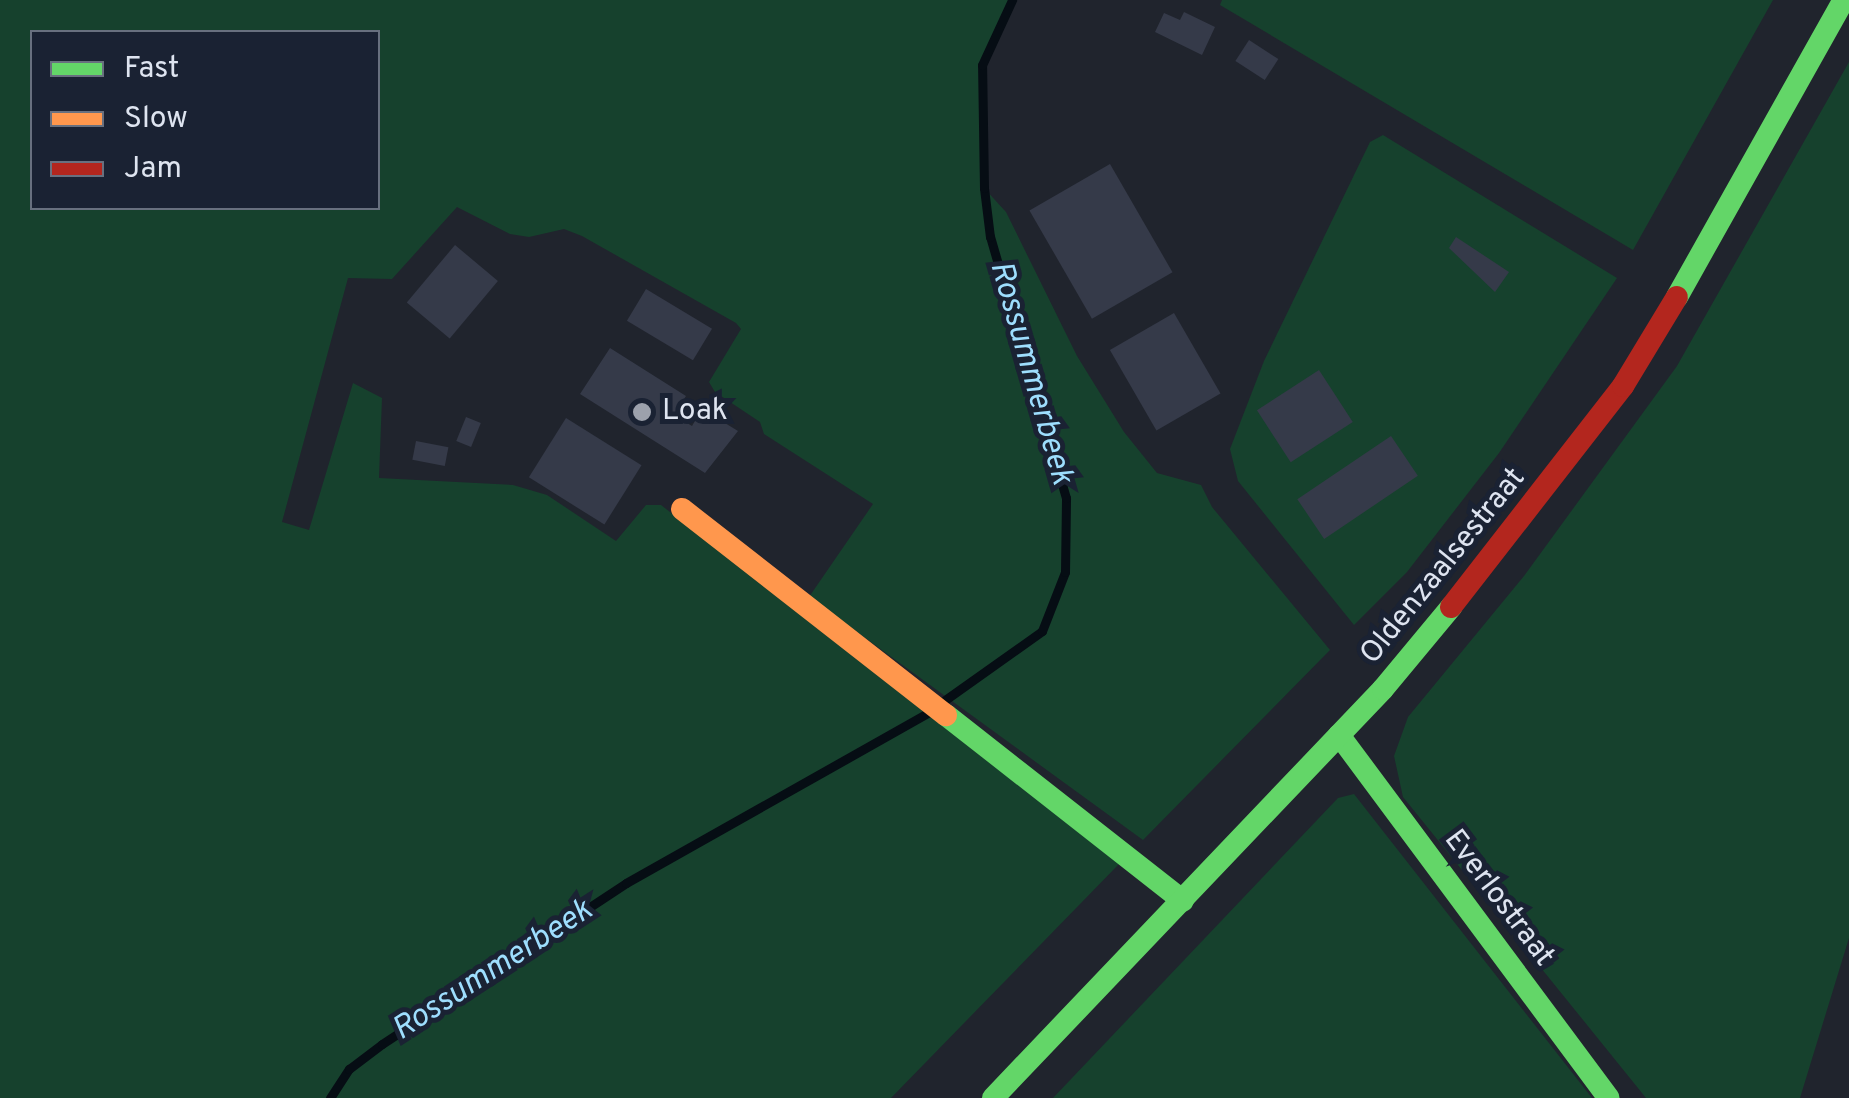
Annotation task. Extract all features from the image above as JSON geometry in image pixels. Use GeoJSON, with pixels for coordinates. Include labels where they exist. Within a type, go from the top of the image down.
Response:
{"type":"FeatureCollection","features":[{"type":"Feature","properties":{"kind":"main road","name":"Oldenzaalsestraat"},"geometry":{"type":"LineString","coordinates":[[993,1098],[1339,736],[1526,516],[1622,386],[1844,0]]}},
{"type":"Feature","properties":{"kind":"main road"},"geometry":{"type":"LineString","coordinates":[[682,509],[1183,900]]}},
{"type":"Feature","properties":{"kind":"main road","name":"Everlostraat"},"geometry":{"type":"LineString","coordinates":[[1339,736],[1609,1098]]}},
{"type":"Feature","properties":{"kind":"green space"},"geometry":{"type":"Polygon","coordinates":[[[0,0],[1012,0],[982,65],[984,188],[1006,212],[1077,356],[1124,432],[1157,473],[1201,485],[1212,507],[1330,650],[1143,840],[809,597],[873,504],[764,434],[760,422],[715,392],[709,382],[741,329],[736,323],[564,229],[529,237],[510,234],[457,207],[392,279],[348,278],[282,522],[309,530],[353,383],[382,398],[379,478],[513,485],[547,495],[616,541],[646,505],[661,505],[1119,864],[891,1098],[0,1098],[0,0]]]}},
{"type":"Feature","properties":{"kind":"green space"},"geometry":{"type":"Polygon","coordinates":[[[1222,0],[1773,0],[1633,250],[1220,5],[1222,0]]]}},
{"type":"Feature","properties":{"kind":"green space"},"geometry":{"type":"Polygon","coordinates":[[[1849,62],[1849,938],[1800,1098],[1646,1098],[1403,797],[1394,756],[1408,717],[1524,576],[1677,366],[1849,62]]]}},
{"type":"Feature","properties":{"kind":"green space"},"geometry":{"type":"Polygon","coordinates":[[[1383,135],[1617,278],[1499,453],[1407,572],[1354,625],[1238,481],[1230,449],[1264,361],[1370,142],[1383,135]]]}},
{"type":"Feature","properties":{"kind":"green space"},"geometry":{"type":"Polygon","coordinates":[[[1354,794],[1592,1098],[1053,1098],[1338,798],[1354,794]]]}},
{"type":"Feature","properties":{"kind":"building"},"geometry":{"type":"Polygon","coordinates":[[[1184,12],[1215,27],[1202,55],[1155,32],[1164,13],[1180,20],[1184,12]]]}},
{"type":"Feature","properties":{"kind":"building"},"geometry":{"type":"Polygon","coordinates":[[[1249,40],[1278,59],[1265,80],[1235,61],[1249,40]]]}},
{"type":"Feature","properties":{"kind":"building"},"geometry":{"type":"Polygon","coordinates":[[[1110,164],[1172,272],[1092,319],[1029,210],[1110,164]]]}},
{"type":"Feature","properties":{"kind":"building"},"geometry":{"type":"Polygon","coordinates":[[[1456,237],[1509,272],[1495,292],[1449,248],[1456,237]]]}},
{"type":"Feature","properties":{"kind":"building"},"geometry":{"type":"Polygon","coordinates":[[[455,245],[498,281],[450,338],[407,302],[455,245]]]}},
{"type":"Feature","properties":{"kind":"building"},"geometry":{"type":"Polygon","coordinates":[[[646,289],[712,329],[693,360],[627,321],[646,289]]]}},
{"type":"Feature","properties":{"kind":"building"},"geometry":{"type":"Polygon","coordinates":[[[1174,313],[1220,394],[1156,431],[1110,350],[1174,313]]]}},
{"type":"Feature","properties":{"kind":"building","name":"Loak"},"geometry":{"type":"Polygon","coordinates":[[[610,348],[686,396],[674,415],[692,426],[702,409],[738,431],[705,473],[580,394],[610,348]]]}},
{"type":"Feature","properties":{"kind":"building"},"geometry":{"type":"Polygon","coordinates":[[[1319,370],[1353,422],[1291,462],[1257,410],[1319,370]]]}},
{"type":"Feature","properties":{"kind":"building"},"geometry":{"type":"Polygon","coordinates":[[[466,417],[481,423],[471,447],[456,441],[466,417]]]}},
{"type":"Feature","properties":{"kind":"building"},"geometry":{"type":"Polygon","coordinates":[[[566,418],[641,465],[604,525],[529,477],[566,418]]]}},
{"type":"Feature","properties":{"kind":"building"},"geometry":{"type":"Polygon","coordinates":[[[1391,436],[1418,476],[1324,539],[1297,499],[1391,436]]]}},
{"type":"Feature","properties":{"kind":"building"},"geometry":{"type":"Polygon","coordinates":[[[416,441],[448,447],[445,466],[412,460],[416,441]]]}},
{"type":"Feature","properties":{"kind":"waterway","name":"Rossummerbeek"},"geometry":{"type":"LineString","coordinates":[[945,700],[1042,631],[1065,572],[1066,498],[990,237],[984,188],[982,65],[1012,0]]}},
{"type":"Feature","properties":{"kind":"waterway","name":"Rossummerbeek"},"geometry":{"type":"LineString","coordinates":[[330,1098],[349,1069],[382,1044],[626,883],[930,712]]}},
{"type":"Feature","properties":{"kind":"traffic: fast"},"geometry":{"type":"LineString","coordinates":[[1677,297],[1844,0]]}},
{"type":"Feature","properties":{"kind":"traffic: fast"},"geometry":{"type":"LineString","coordinates":[[993,1098],[1383,689],[1451,607]]}},
{"type":"Feature","properties":{"kind":"traffic: fast"},"geometry":{"type":"LineString","coordinates":[[946,715],[1183,901]]}},
{"type":"Feature","properties":{"kind":"traffic: fast"},"geometry":{"type":"LineString","coordinates":[[1339,735],[1609,1098]]}},
{"type":"Feature","properties":{"kind":"traffic: slow"},"geometry":{"type":"LineString","coordinates":[[682,509],[946,715]]}},
{"type":"Feature","properties":{"kind":"traffic: jam"},"geometry":{"type":"LineString","coordinates":[[1451,607],[1623,386],[1677,297]]}},
{"type":"Feature","properties":{"kind":"place","name":"Loak"},"geometry":{"type":"Point","coordinates":[642,412]}}]}
